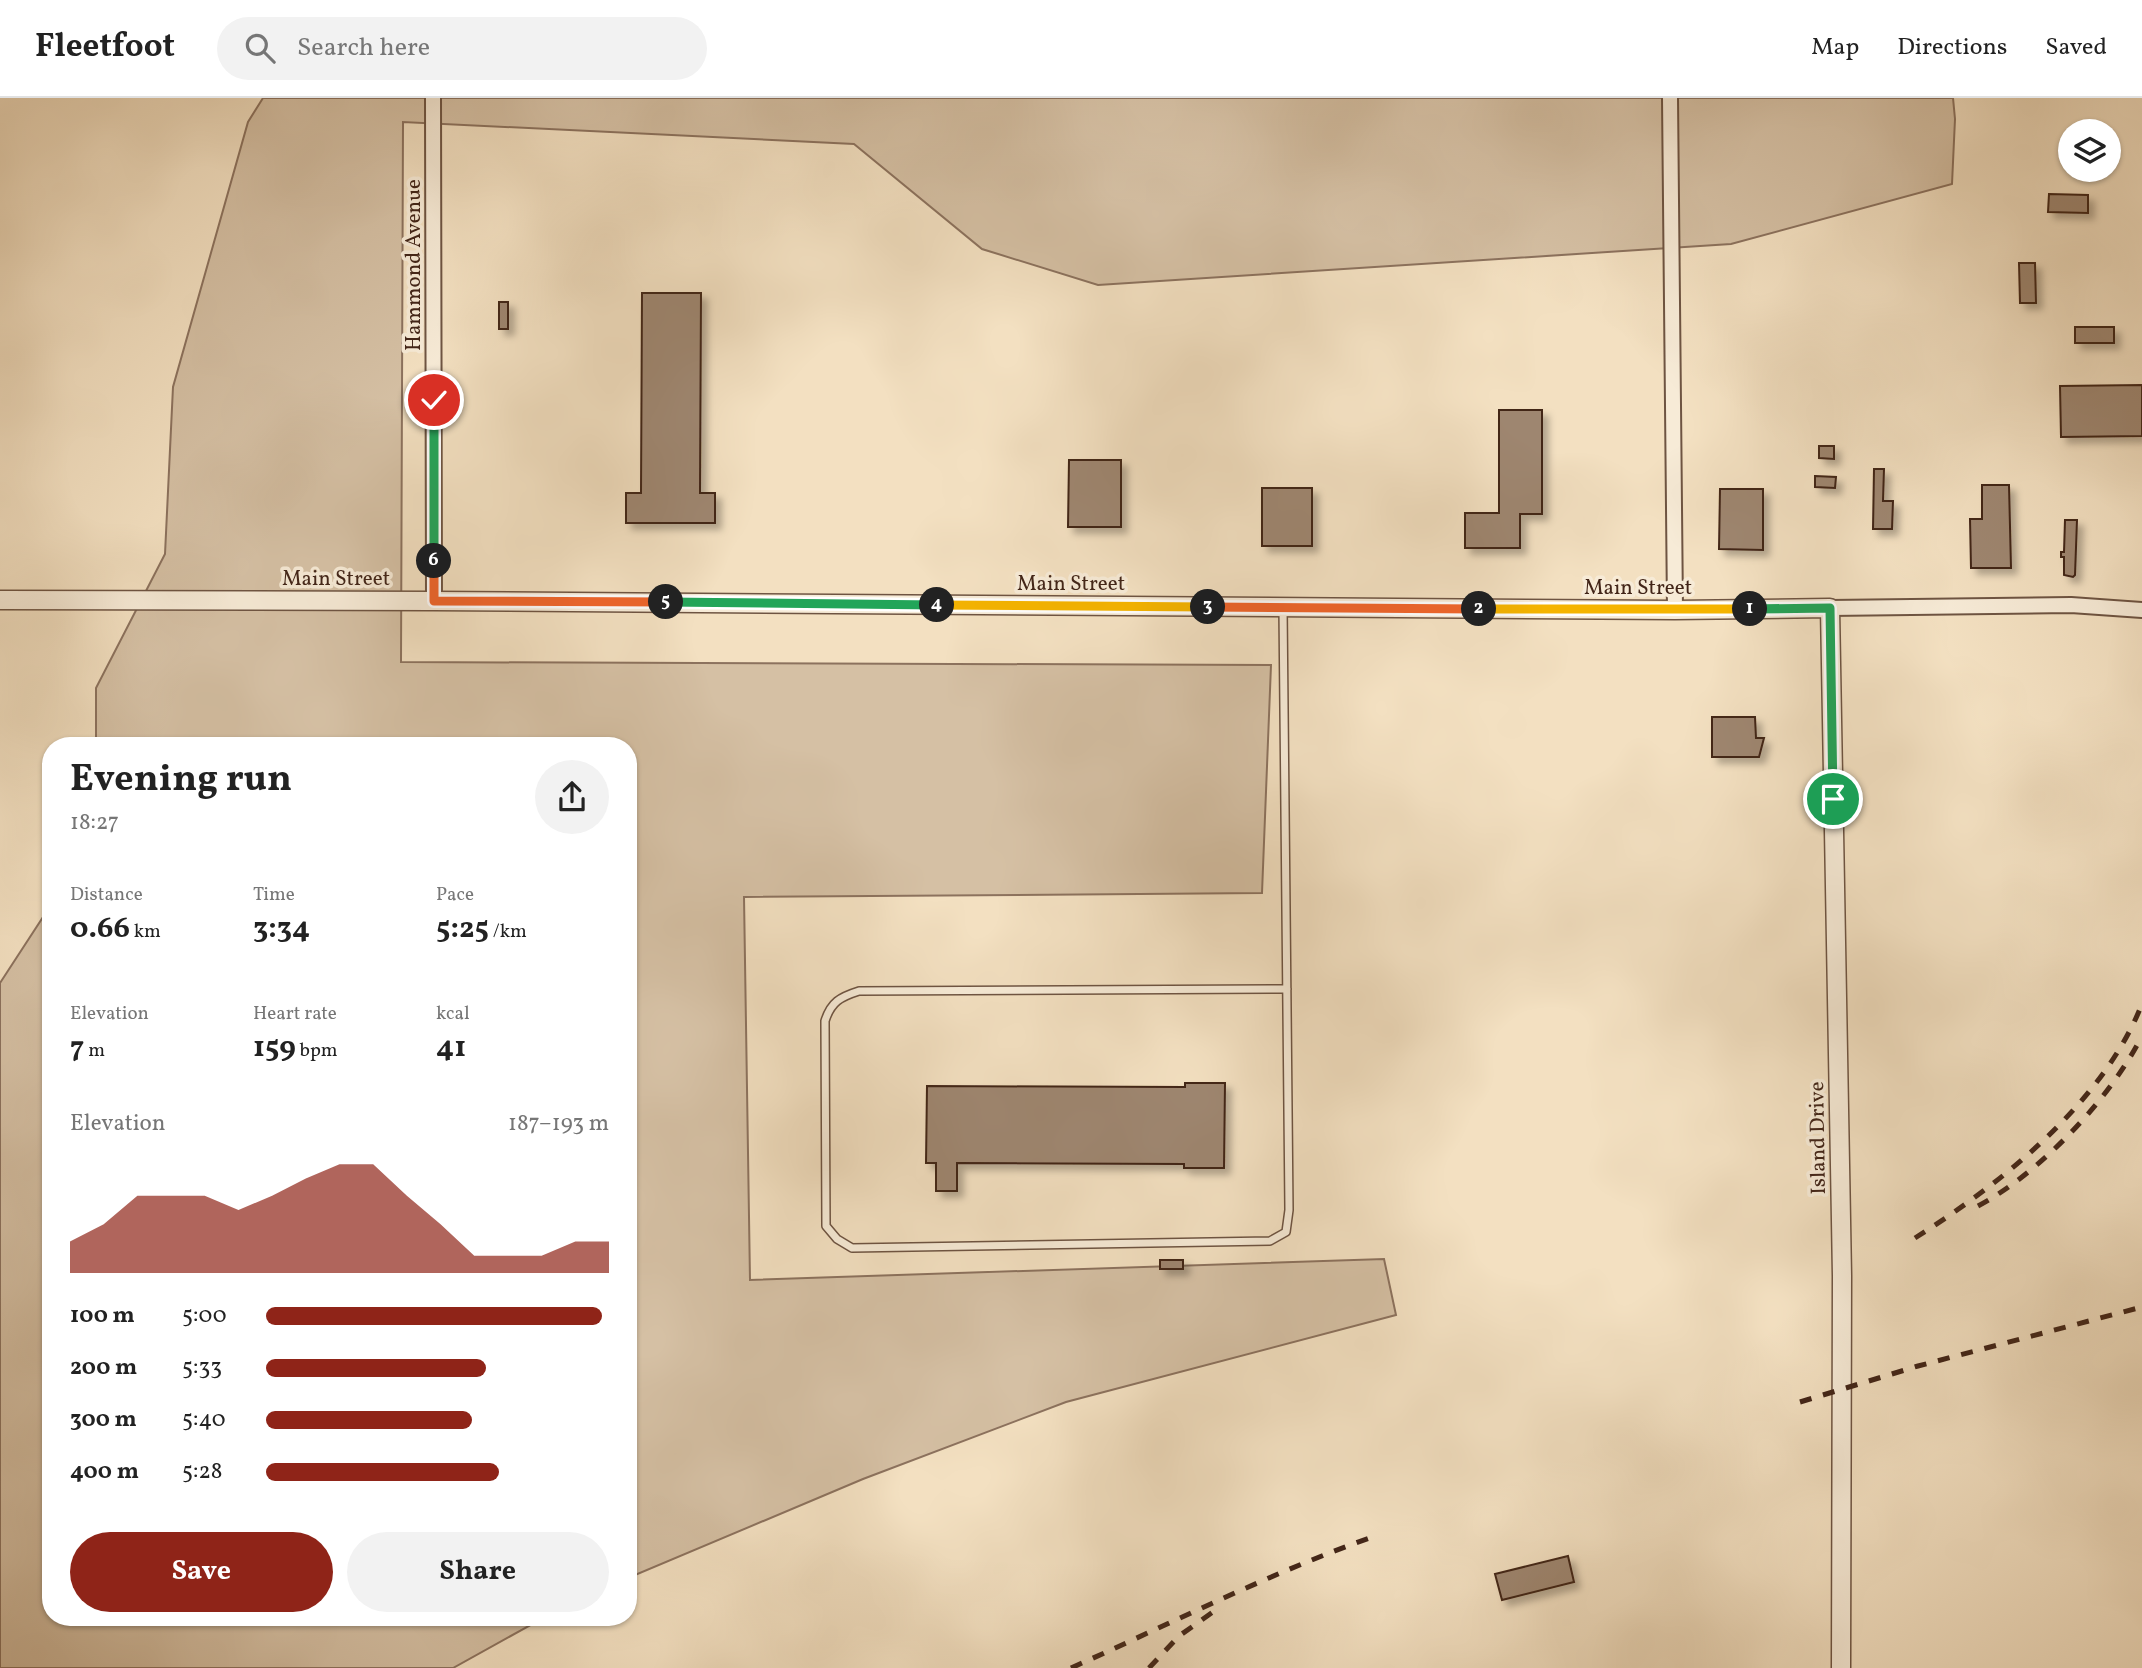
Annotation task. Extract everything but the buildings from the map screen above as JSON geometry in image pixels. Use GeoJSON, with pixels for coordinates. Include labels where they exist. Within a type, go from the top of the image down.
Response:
{"type":"FeatureCollection","features":[{"type":"Feature","properties":{"kind":"street","name":"Hammond Avenue"},"geometry":{"type":"LineString","coordinates":[[433,98],[434,601]]}},
{"type":"Feature","properties":{"kind":"street"},"geometry":{"type":"LineString","coordinates":[[1670,98],[1675,610]]}},
{"type":"Feature","properties":{"kind":"street","name":"Main Street"},"geometry":{"type":"LineString","coordinates":[[0,600],[1675,610],[2071,605],[2142,610]]}},
{"type":"Feature","properties":{"kind":"street","name":"Island Drive"},"geometry":{"type":"LineString","coordinates":[[1830,608],[1842,1276],[1841,1668]]}},
{"type":"Feature","properties":{"kind":"lane"},"geometry":{"type":"LineString","coordinates":[[1283,607],[1287,989],[1289,1210],[1286,1232],[1270,1241],[852,1248],[837,1239],[826,1226],[825,1021],[829,1006],[843,996],[859,991],[1287,989]]}},
{"type":"Feature","properties":{"kind":"shaded area"},"geometry":{"type":"Polygon","coordinates":[[[263,98],[1953,98],[1955,119],[1952,184],[1731,244],[1098,285],[982,249],[854,144],[403,122],[401,662],[1271,665],[1262,893],[744,897],[750,1280],[1384,1259],[1396,1315],[1066,1402],[863,1479],[637,1574],[637,737],[96,737],[96,688],[165,554],[173,387],[248,122],[263,98]]]}},
{"type":"Feature","properties":{"kind":"shaded area"},"geometry":{"type":"Polygon","coordinates":[[[42,919],[42,1626],[529,1626],[453,1668],[0,1668],[0,983],[42,919]]]}},
{"type":"Feature","properties":{"kind":"railway"},"geometry":{"type":"LineString","coordinates":[[1915,1238],[1982,1192],[2046,1138],[2102,1075],[2125,1040],[2142,1004]]}},
{"type":"Feature","properties":{"kind":"railway"},"geometry":{"type":"LineString","coordinates":[[1978,1206],[2025,1174],[2071,1132],[2112,1085],[2142,1036]]}},
{"type":"Feature","properties":{"kind":"railway"},"geometry":{"type":"LineString","coordinates":[[1800,1402],[1918,1366],[2142,1307]]}},
{"type":"Feature","properties":{"kind":"railway"},"geometry":{"type":"LineString","coordinates":[[1071,1668],[1259,1582],[1375,1536]]}},
{"type":"Feature","properties":{"kind":"railway"},"geometry":{"type":"LineString","coordinates":[[1149,1668],[1179,1636],[1220,1607]]}},
{"type":"Feature","properties":{"kind":"route"},"geometry":{"type":"LineString","coordinates":[[434,400],[434,601],[1675,610],[1830,608],[1833,799]]}}]}
